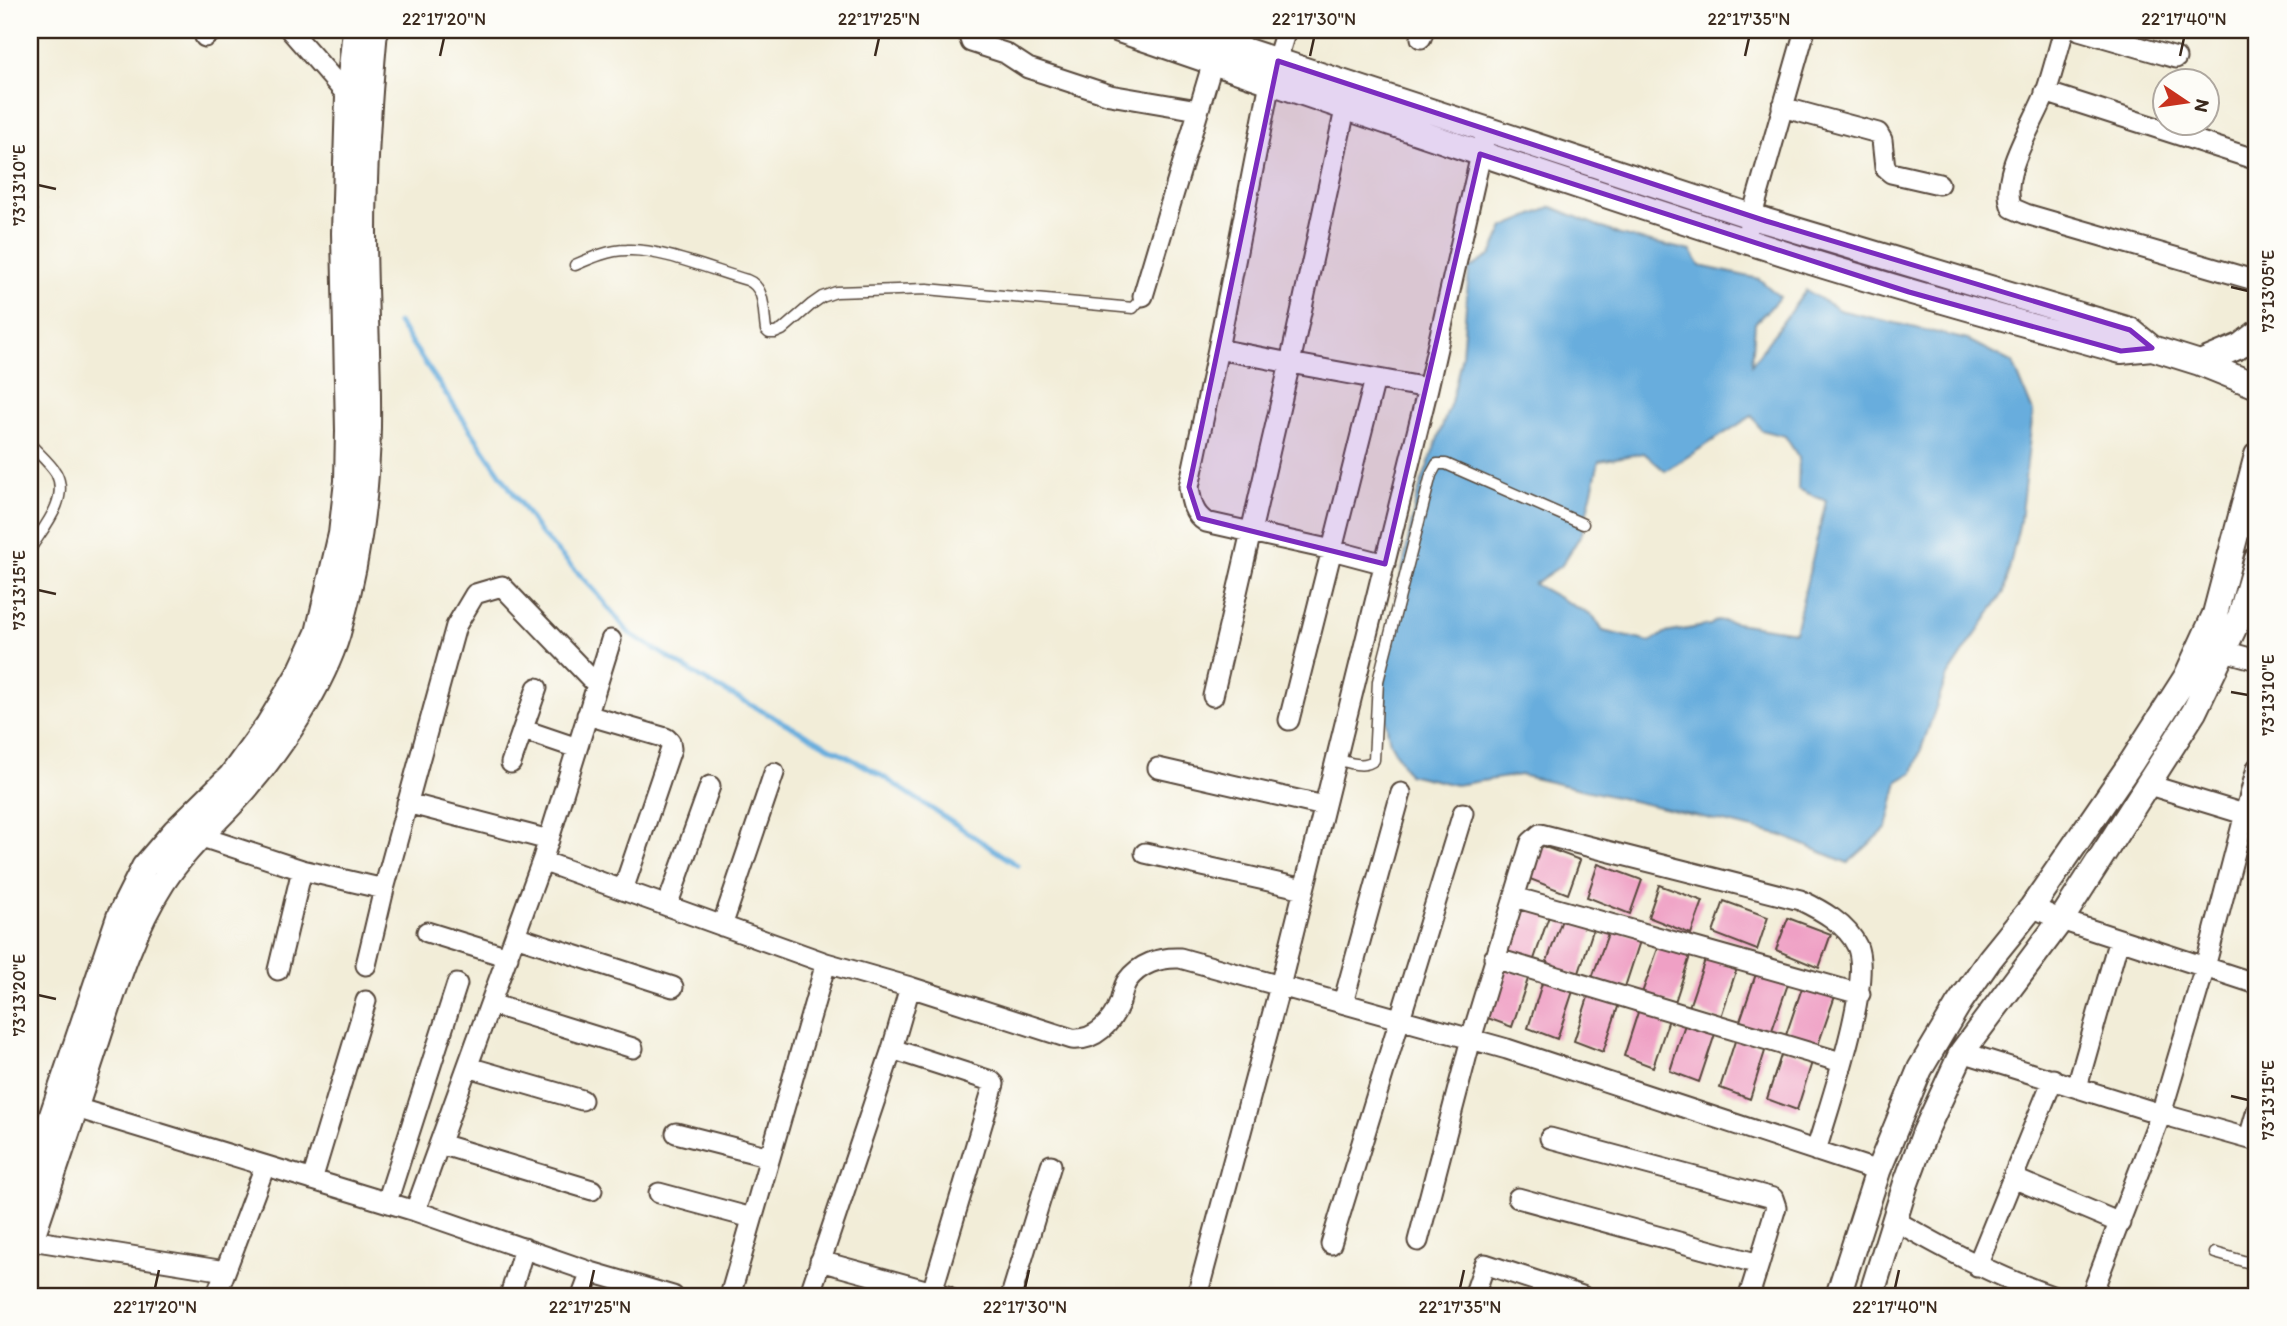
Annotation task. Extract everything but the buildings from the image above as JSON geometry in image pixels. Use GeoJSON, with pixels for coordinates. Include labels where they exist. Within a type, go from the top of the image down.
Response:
{"type":"FeatureCollection","features":[{"type":"Feature","properties":{"kind":"street"},"geometry":{"type":"LineString","coordinates":[[290,30],[358,97]]}},
{"type":"Feature","properties":{"kind":"street"},"geometry":{"type":"LineString","coordinates":[[154,874],[199,836],[246,789],[286,733],[319,681],[337,635],[349,588],[359,536],[368,428],[364,230],[355,30]]}},
{"type":"Feature","properties":{"kind":"street"},"geometry":{"type":"LineString","coordinates":[[226,1271],[30,1241],[66,1105],[106,1013],[139,926],[154,874],[175,831],[231,776],[268,725],[300,672],[318,633],[341,534],[347,481],[344,233],[358,97],[375,30]]}},
{"type":"Feature","properties":{"kind":"street"},"geometry":{"type":"LineString","coordinates":[[967,30],[971,42],[998,50],[1020,64],[1048,75],[1110,95],[1198,110]]}},
{"type":"Feature","properties":{"kind":"street"},"geometry":{"type":"LineString","coordinates":[[1119,30],[1213,62],[1274,71]]}},
{"type":"Feature","properties":{"kind":"street"},"geometry":{"type":"LineString","coordinates":[[1183,30],[1274,71],[1348,97],[1480,154],[2130,330],[2152,348],[2200,363],[2257,386]]}},
{"type":"Feature","properties":{"kind":"street"},"geometry":{"type":"LineString","coordinates":[[1286,30],[1274,71],[1192,471],[1189,487],[1191,498],[1199,518],[1206,522],[1385,564]]}},
{"type":"Feature","properties":{"kind":"street"},"geometry":{"type":"LineString","coordinates":[[1747,228],[1805,30]]}},
{"type":"Feature","properties":{"kind":"street"},"geometry":{"type":"LineString","coordinates":[[2064,30],[2045,92],[2021,146],[2008,186],[2008,199],[2012,208],[2257,281]]}},
{"type":"Feature","properties":{"kind":"street"},"geometry":{"type":"LineString","coordinates":[[2079,30],[2176,58]]}},
{"type":"Feature","properties":{"kind":"street"},"geometry":{"type":"LineString","coordinates":[[1143,296],[1213,62]]}},
{"type":"Feature","properties":{"kind":"street"},"geometry":{"type":"LineString","coordinates":[[2045,92],[2257,160]]}},
{"type":"Feature","properties":{"kind":"street"},"geometry":{"type":"LineString","coordinates":[[1348,97],[1488,130],[1747,228]]}},
{"type":"Feature","properties":{"kind":"street"},"geometry":{"type":"LineString","coordinates":[[1213,696],[1252,533],[1348,97]]}},
{"type":"Feature","properties":{"kind":"street"},"geometry":{"type":"LineString","coordinates":[[1782,107],[1878,134],[1882,140],[1885,169],[1891,173],[1939,184]]}},
{"type":"Feature","properties":{"kind":"street"},"geometry":{"type":"LineString","coordinates":[[1197,1296],[1280,986],[1428,388],[1480,154],[1488,130]]}},
{"type":"Feature","properties":{"kind":"street"},"geometry":{"type":"LineString","coordinates":[[2200,363],[2240,346],[2257,333]]}},
{"type":"Feature","properties":{"kind":"street"},"geometry":{"type":"LineString","coordinates":[[1218,349],[1428,388]]}},
{"type":"Feature","properties":{"kind":"street"},"geometry":{"type":"LineString","coordinates":[[1289,720],[1375,379]]}},
{"type":"Feature","properties":{"kind":"street"},"geometry":{"type":"LineString","coordinates":[[1838,1296],[1878,1171],[1927,1058],[1958,1005],[1990,959],[2032,907],[2138,753],[2186,677],[2215,614],[2257,455]]}},
{"type":"Feature","properties":{"kind":"street"},"geometry":{"type":"LineString","coordinates":[[1871,1296],[1925,1132],[1962,1052],[2061,920],[2194,712],[2240,616],[2257,559]]}},
{"type":"Feature","properties":{"kind":"street"},"geometry":{"type":"LineString","coordinates":[[366,965],[384,889],[456,626],[475,594],[502,586],[597,685]]}},
{"type":"Feature","properties":{"kind":"street"},"geometry":{"type":"LineString","coordinates":[[415,1211],[539,871],[611,640]]}},
{"type":"Feature","properties":{"kind":"street"},"geometry":{"type":"LineString","coordinates":[[2224,651],[2257,660]]}},
{"type":"Feature","properties":{"kind":"street"},"geometry":{"type":"LineString","coordinates":[[512,763],[537,688]]}},
{"type":"Feature","properties":{"kind":"street"},"geometry":{"type":"LineString","coordinates":[[587,715],[666,738],[670,742],[671,749],[623,890]]}},
{"type":"Feature","properties":{"kind":"street"},"geometry":{"type":"LineString","coordinates":[[524,730],[578,748]]}},
{"type":"Feature","properties":{"kind":"street"},"geometry":{"type":"LineString","coordinates":[[1158,768],[1324,806]]}},
{"type":"Feature","properties":{"kind":"street"},"geometry":{"type":"LineString","coordinates":[[2091,1296],[2161,1114],[2251,816],[2257,768]]}},
{"type":"Feature","properties":{"kind":"street"},"geometry":{"type":"LineString","coordinates":[[722,926],[774,773]]}},
{"type":"Feature","properties":{"kind":"street"},"geometry":{"type":"LineString","coordinates":[[2149,785],[2251,816]]}},
{"type":"Feature","properties":{"kind":"street"},"geometry":{"type":"LineString","coordinates":[[667,906],[710,786]]}},
{"type":"Feature","properties":{"kind":"street"},"geometry":{"type":"LineString","coordinates":[[1343,1003],[1401,793]]}},
{"type":"Feature","properties":{"kind":"street"},"geometry":{"type":"LineString","coordinates":[[407,803],[549,840]]}},
{"type":"Feature","properties":{"kind":"street"},"geometry":{"type":"LineString","coordinates":[[1331,1244],[1463,813]]}},
{"type":"Feature","properties":{"kind":"street"},"geometry":{"type":"LineString","coordinates":[[1418,1241],[1494,958],[1531,842],[1540,834],[1800,900],[1824,912],[1846,930],[1857,946],[1861,966],[1860,994],[1816,1151]]}},
{"type":"Feature","properties":{"kind":"street"},"geometry":{"type":"LineString","coordinates":[[199,836],[302,870],[384,889]]}},
{"type":"Feature","properties":{"kind":"street"},"geometry":{"type":"LineString","coordinates":[[1144,853],[1304,889]]}},
{"type":"Feature","properties":{"kind":"street"},"geometry":{"type":"LineString","coordinates":[[539,871],[542,861],[826,963],[1082,1040],[1091,1037],[1109,1022],[1127,981],[1134,974],[1151,962],[1180,958],[1471,1039],[1878,1171]]}},
{"type":"Feature","properties":{"kind":"street"},"geometry":{"type":"LineString","coordinates":[[278,970],[302,870]]}},
{"type":"Feature","properties":{"kind":"street"},"geometry":{"type":"LineString","coordinates":[[1514,897],[1860,994]]}},
{"type":"Feature","properties":{"kind":"street"},"geometry":{"type":"LineString","coordinates":[[2032,907],[2061,920],[2257,984]]}},
{"type":"Feature","properties":{"kind":"street"},"geometry":{"type":"LineString","coordinates":[[427,932],[508,957]]}},
{"type":"Feature","properties":{"kind":"street"},"geometry":{"type":"LineString","coordinates":[[515,936],[673,987]]}},
{"type":"Feature","properties":{"kind":"street"},"geometry":{"type":"LineString","coordinates":[[2077,1087],[2119,939]]}},
{"type":"Feature","properties":{"kind":"street"},"geometry":{"type":"LineString","coordinates":[[1494,958],[1841,1062]]}},
{"type":"Feature","properties":{"kind":"street"},"geometry":{"type":"LineString","coordinates":[[730,1296],[826,963]]}},
{"type":"Feature","properties":{"kind":"street"},"geometry":{"type":"LineString","coordinates":[[387,1202],[457,984]]}},
{"type":"Feature","properties":{"kind":"street"},"geometry":{"type":"LineString","coordinates":[[809,1296],[892,1049],[910,987]]}},
{"type":"Feature","properties":{"kind":"street"},"geometry":{"type":"LineString","coordinates":[[312,1180],[366,1001]]}},
{"type":"Feature","properties":{"kind":"street"},"geometry":{"type":"LineString","coordinates":[[491,1004],[633,1048]]}},
{"type":"Feature","properties":{"kind":"street"},"geometry":{"type":"LineString","coordinates":[[820,1261],[939,1294],[994,1084],[892,1049]]}},
{"type":"Feature","properties":{"kind":"street"},"geometry":{"type":"LineString","coordinates":[[1962,1052],[2253,1140],[2257,1110]]}},
{"type":"Feature","properties":{"kind":"street"},"geometry":{"type":"LineString","coordinates":[[468,1067],[582,1100]]}},
{"type":"Feature","properties":{"kind":"street"},"geometry":{"type":"LineString","coordinates":[[1977,1266],[2053,1079]]}},
{"type":"Feature","properties":{"kind":"street"},"geometry":{"type":"LineString","coordinates":[[30,1180],[36,1143],[66,1105]]}},
{"type":"Feature","properties":{"kind":"street"},"geometry":{"type":"LineString","coordinates":[[66,1105],[387,1202],[591,1272],[673,1296]]}},
{"type":"Feature","properties":{"kind":"street"},"geometry":{"type":"LineString","coordinates":[[676,1133],[770,1157]]}},
{"type":"Feature","properties":{"kind":"street"},"geometry":{"type":"LineString","coordinates":[[1550,1138],[1773,1198],[1776,1207],[1749,1296]]}},
{"type":"Feature","properties":{"kind":"street"},"geometry":{"type":"LineString","coordinates":[[440,1144],[592,1190]]}},
{"type":"Feature","properties":{"kind":"street"},"geometry":{"type":"LineString","coordinates":[[1011,1296],[1051,1165]]}},
{"type":"Feature","properties":{"kind":"street"},"geometry":{"type":"LineString","coordinates":[[216,1296],[265,1166]]}},
{"type":"Feature","properties":{"kind":"street"},"geometry":{"type":"LineString","coordinates":[[2013,1178],[2120,1223]]}},
{"type":"Feature","properties":{"kind":"street"},"geometry":{"type":"LineString","coordinates":[[659,1193],[752,1219]]}},
{"type":"Feature","properties":{"kind":"street"},"geometry":{"type":"LineString","coordinates":[[1518,1198],[1759,1264]]}},
{"type":"Feature","properties":{"kind":"street"},"geometry":{"type":"LineString","coordinates":[[1894,1220],[1977,1266],[2013,1283],[2052,1296]]}},
{"type":"Feature","properties":{"kind":"street"},"geometry":{"type":"LineString","coordinates":[[510,1296],[524,1248]]}},
{"type":"Feature","properties":{"kind":"street"},"geometry":{"type":"LineString","coordinates":[[1474,1296],[1485,1264],[1551,1292],[1582,1296]]}},
{"type":"Feature","properties":{"kind":"street"},"geometry":{"type":"LineString","coordinates":[[582,1296],[591,1272]]}},
{"type":"Feature","properties":{"kind":"lane"},"geometry":{"type":"LineString","coordinates":[[575,265],[598,255],[626,250],[647,251],[747,280],[760,289],[766,330],[775,334],[822,297],[836,292],[927,289],[1133,308],[1143,296]]}},
{"type":"Feature","properties":{"kind":"lane"},"geometry":{"type":"LineString","coordinates":[[30,444],[56,474],[60,492],[56,508],[30,549]]}},
{"type":"Feature","properties":{"kind":"lane"},"geometry":{"type":"LineString","coordinates":[[1336,759],[1365,765],[1374,760],[1378,681],[1431,475],[1437,464],[1446,464],[1583,524]]}},
{"type":"Feature","properties":{"kind":"lane"},"geometry":{"type":"LineString","coordinates":[[2215,1253],[2257,1265]]}},
{"type":"Feature","properties":{"kind":"highlighted area"},"geometry":{"type":"Polygon","coordinates":[[[1278,61],[1766,221],[2130,330],[2152,348],[2121,351],[1909,292],[1480,154],[1385,564],[1199,518],[1189,487],[1278,61]]]}},
{"type":"Feature","properties":{"kind":"water"},"geometry":{"type":"Polygon","coordinates":[[[1552,207],[1620,235],[1691,251],[1700,266],[1759,279],[1780,297],[1755,323],[1752,364],[1806,290],[1839,310],[1968,340],[2013,363],[2033,412],[2020,521],[2004,592],[1946,679],[1913,772],[1898,781],[1887,828],[1848,863],[1780,835],[1520,775],[1456,785],[1408,774],[1390,743],[1384,713],[1383,668],[1417,495],[1451,402],[1462,355],[1469,269],[1491,255],[1504,227],[1552,207]],[[1752,416],[1665,471],[1644,453],[1599,461],[1582,533],[1562,565],[1534,584],[1594,617],[1603,631],[1650,642],[1665,633],[1710,625],[1717,620],[1795,632],[1826,501],[1798,489],[1799,458],[1785,436],[1761,430],[1752,416]]]}},
{"type":"Feature","properties":{"kind":"waterway"},"geometry":{"type":"LineString","coordinates":[[398,323],[541,534],[596,592],[629,633],[708,682],[876,772],[1017,865]]}}]}
